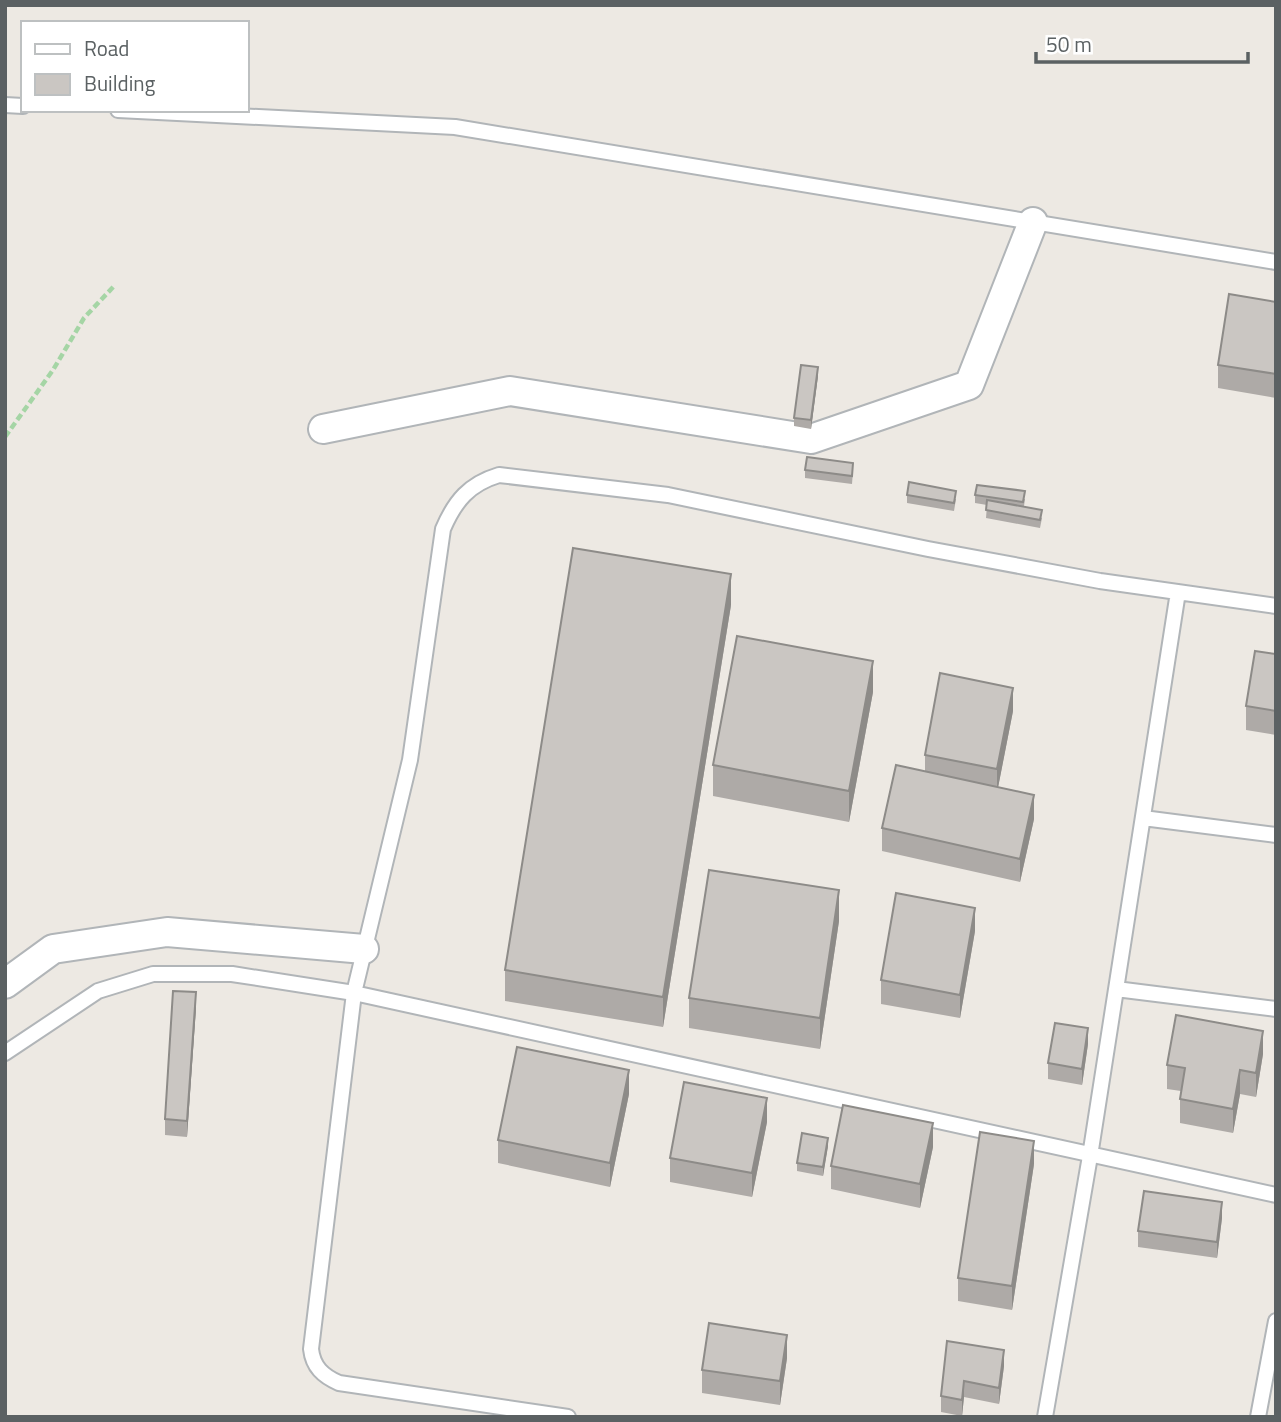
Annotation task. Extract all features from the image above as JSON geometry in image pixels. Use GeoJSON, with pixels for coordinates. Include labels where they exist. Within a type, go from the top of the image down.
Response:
{"type":"FeatureCollection","features":[{"type":"Feature","properties":{"kind":"street"},"geometry":{"type":"LineString","coordinates":[[323,429],[510,391],[811,439],[969,385],[1033,222]]}},
{"type":"Feature","properties":{"kind":"street"},"geometry":{"type":"LineString","coordinates":[[5,984],[53,949],[167,932],[364,949]]}},
{"type":"Feature","properties":{"kind":"lane"},"geometry":{"type":"LineString","coordinates":[[158,112],[455,127],[1276,262]]}},
{"type":"Feature","properties":{"kind":"lane"},"geometry":{"type":"LineString","coordinates":[[568,1417],[339,1383],[325,1377],[312,1359],[354,993],[410,760],[443,529],[451,510],[463,494],[481,480],[499,475],[668,495],[928,550],[1276,606]]}},
{"type":"Feature","properties":{"kind":"lane"},"geometry":{"type":"LineString","coordinates":[[1045,1417],[1090,1156],[1178,592]]}},
{"type":"Feature","properties":{"kind":"lane"},"geometry":{"type":"LineString","coordinates":[[1143,818],[1276,835]]}},
{"type":"Feature","properties":{"kind":"lane"},"geometry":{"type":"LineString","coordinates":[[5,1053],[98,991],[153,974],[232,974],[354,993],[1276,1195]]}},
{"type":"Feature","properties":{"kind":"lane"},"geometry":{"type":"LineString","coordinates":[[1116,989],[1276,1009]]}},
{"type":"Feature","properties":{"kind":"lane"},"geometry":{"type":"LineString","coordinates":[[1258,1417],[1276,1321]]}},
{"type":"Feature","properties":{"kind":"path"},"geometry":{"type":"LineString","coordinates":[[5,437],[53,370],[84,318],[115,285]]}},
{"type":"Feature","properties":{"kind":"building"},"geometry":{"type":"Polygon","coordinates":[[[1229,294],[1276,302],[1276,374],[1218,365],[1229,294]]]}},
{"type":"Feature","properties":{"kind":"building"},"geometry":{"type":"Polygon","coordinates":[[[801,365],[818,367],[811,420],[794,418],[801,365]]]}},
{"type":"Feature","properties":{"kind":"building"},"geometry":{"type":"Polygon","coordinates":[[[807,457],[853,463],[852,476],[805,470],[807,457]]]}},
{"type":"Feature","properties":{"kind":"building"},"geometry":{"type":"Polygon","coordinates":[[[909,482],[956,491],[954,503],[907,495],[909,482]]]}},
{"type":"Feature","properties":{"kind":"building"},"geometry":{"type":"Polygon","coordinates":[[[977,485],[1025,491],[1023,502],[975,495],[977,485]]]}},
{"type":"Feature","properties":{"kind":"building"},"geometry":{"type":"Polygon","coordinates":[[[987,500],[1042,510],[1040,520],[986,510],[987,500]]]}},
{"type":"Feature","properties":{"kind":"building"},"geometry":{"type":"Polygon","coordinates":[[[573,548],[731,574],[663,997],[505,970],[573,548]]]}},
{"type":"Feature","properties":{"kind":"building"},"geometry":{"type":"Polygon","coordinates":[[[737,636],[873,661],[849,791],[713,765],[737,636]]]}},
{"type":"Feature","properties":{"kind":"building"},"geometry":{"type":"Polygon","coordinates":[[[1255,651],[1276,654],[1276,711],[1246,706],[1255,651]]]}},
{"type":"Feature","properties":{"kind":"building"},"geometry":{"type":"Polygon","coordinates":[[[940,673],[1013,688],[997,769],[925,755],[940,673]]]}},
{"type":"Feature","properties":{"kind":"building"},"geometry":{"type":"Polygon","coordinates":[[[896,765],[1034,795],[1020,859],[882,828],[896,765]]]}},
{"type":"Feature","properties":{"kind":"building"},"geometry":{"type":"Polygon","coordinates":[[[709,870],[839,890],[820,1018],[689,998],[709,870]]]}},
{"type":"Feature","properties":{"kind":"building"},"geometry":{"type":"Polygon","coordinates":[[[896,893],[975,908],[960,995],[881,980],[896,893]]]}},
{"type":"Feature","properties":{"kind":"building"},"geometry":{"type":"Polygon","coordinates":[[[173,991],[196,992],[187,1121],[165,1119],[173,991]]]}},
{"type":"Feature","properties":{"kind":"building"},"geometry":{"type":"Polygon","coordinates":[[[1176,1015],[1263,1031],[1256,1073],[1240,1070],[1233,1109],[1180,1099],[1185,1068],[1167,1065],[1176,1015]]]}},
{"type":"Feature","properties":{"kind":"building"},"geometry":{"type":"Polygon","coordinates":[[[1055,1023],[1088,1028],[1082,1069],[1048,1063],[1055,1023]]]}},
{"type":"Feature","properties":{"kind":"building"},"geometry":{"type":"Polygon","coordinates":[[[517,1047],[629,1070],[610,1163],[498,1140],[517,1047]]]}},
{"type":"Feature","properties":{"kind":"building"},"geometry":{"type":"Polygon","coordinates":[[[684,1082],[767,1098],[752,1173],[670,1158],[684,1082]]]}},
{"type":"Feature","properties":{"kind":"building"},"geometry":{"type":"Polygon","coordinates":[[[843,1105],[933,1123],[920,1184],[831,1166],[843,1105]]]}},
{"type":"Feature","properties":{"kind":"building"},"geometry":{"type":"Polygon","coordinates":[[[980,1132],[1034,1141],[1012,1286],[958,1278],[980,1132]]]}},
{"type":"Feature","properties":{"kind":"building"},"geometry":{"type":"Polygon","coordinates":[[[802,1133],[828,1138],[823,1167],[797,1163],[802,1133]]]}},
{"type":"Feature","properties":{"kind":"building"},"geometry":{"type":"Polygon","coordinates":[[[1144,1191],[1222,1202],[1217,1242],[1138,1231],[1144,1191]]]}},
{"type":"Feature","properties":{"kind":"building"},"geometry":{"type":"Polygon","coordinates":[[[709,1323],[787,1335],[780,1381],[702,1370],[709,1323]]]}},
{"type":"Feature","properties":{"kind":"building"},"geometry":{"type":"Polygon","coordinates":[[[947,1341],[1004,1350],[999,1388],[964,1381],[962,1400],[941,1396],[947,1341]]]}}]}
